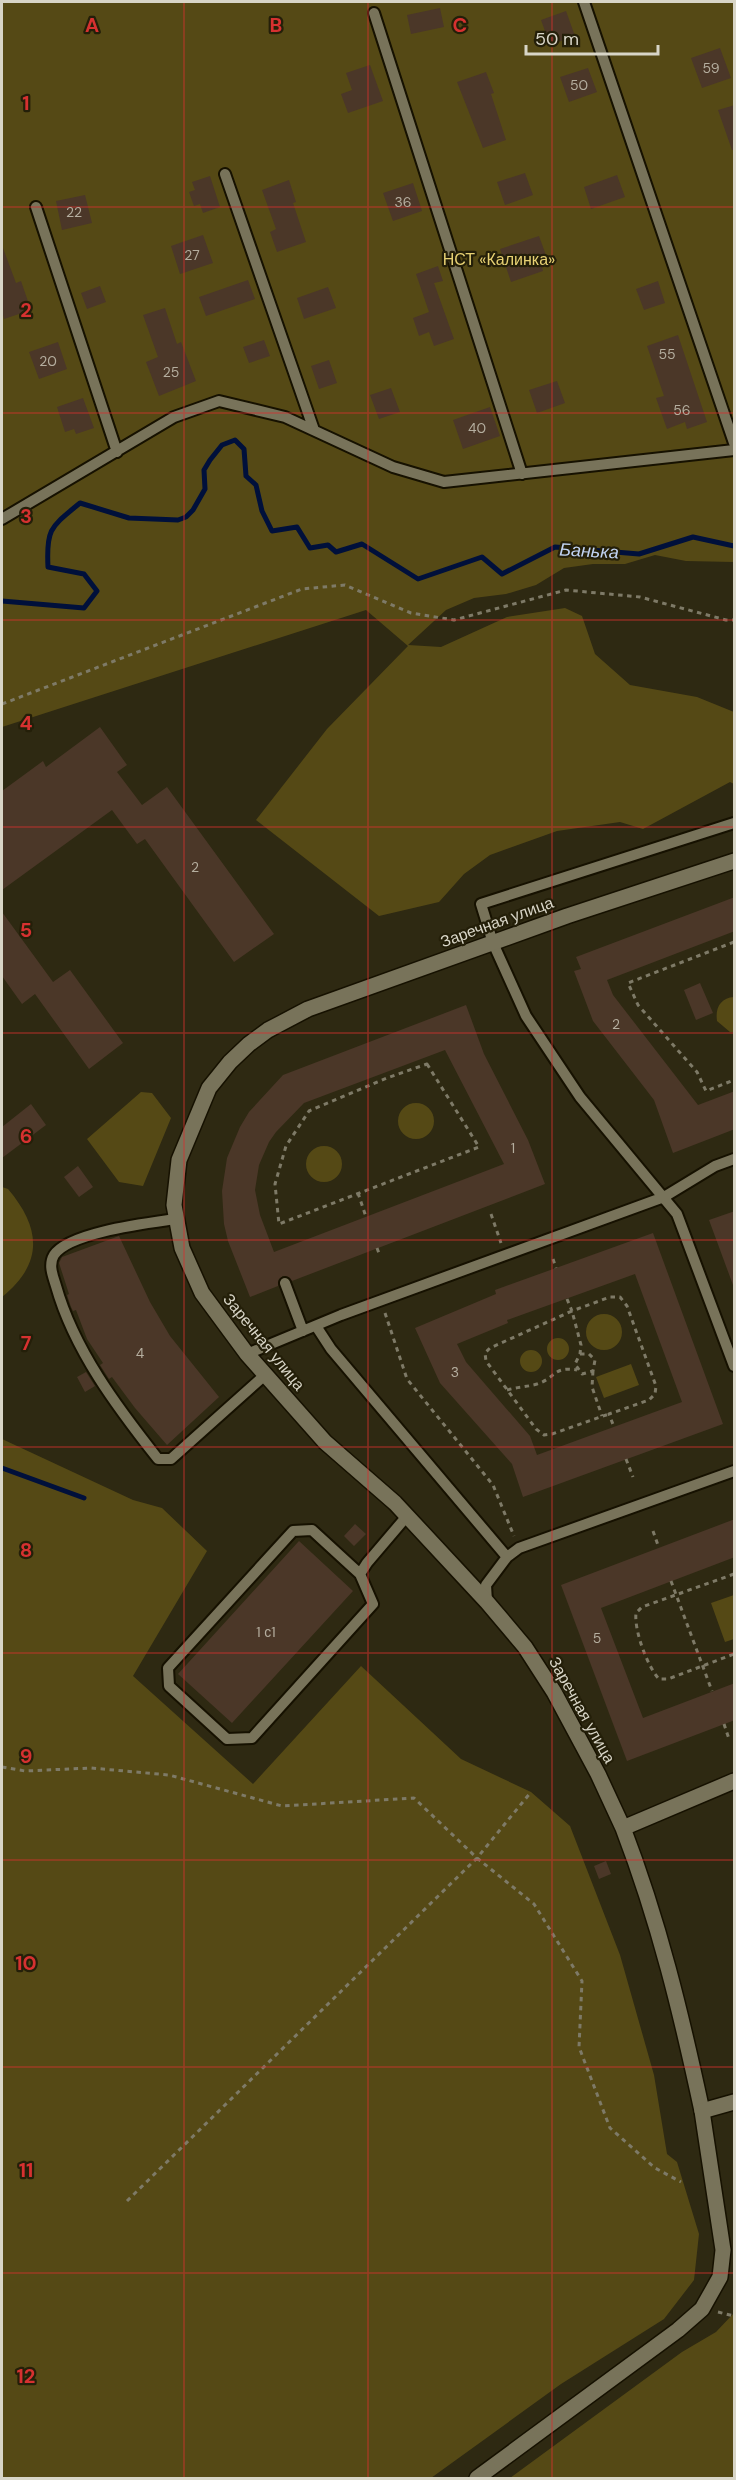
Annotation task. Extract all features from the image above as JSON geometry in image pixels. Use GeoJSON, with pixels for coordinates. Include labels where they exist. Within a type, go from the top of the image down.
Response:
{"type":"FeatureCollection","features":[{"type":"Feature","properties":{"kind":"street","name":"Заречная улица"},"geometry":{"type":"LineString","coordinates":[[477,2478],[678,2330],[702,2309],[720,2277],[723,2250],[702,2110],[682,2013],[658,1926],[623,1828],[598,1774],[554,1692],[525,1647],[487,1602],[407,1516],[325,1442],[247,1354],[202,1293],[182,1248],[176,1220],[174,1205],[179,1160],[209,1088],[230,1062],[268,1030],[308,1009],[735,861]]}},
{"type":"Feature","properties":{"kind":"street"},"geometry":{"type":"LineString","coordinates":[[623,1828],[735,1781]]}},
{"type":"Feature","properties":{"kind":"street"},"geometry":{"type":"LineString","coordinates":[[702,2110],[735,2102]]}},
{"type":"Feature","properties":{"kind":"lane"},"geometry":{"type":"LineString","coordinates":[[584,2],[735,443]]}},
{"type":"Feature","properties":{"kind":"lane"},"geometry":{"type":"LineString","coordinates":[[374,13],[522,474]]}},
{"type":"Feature","properties":{"kind":"lane"},"geometry":{"type":"LineString","coordinates":[[225,174],[314,430]]}},
{"type":"Feature","properties":{"kind":"lane"},"geometry":{"type":"LineString","coordinates":[[36,207],[117,452]]}},
{"type":"Feature","properties":{"kind":"lane"},"geometry":{"type":"LineString","coordinates":[[2,519],[174,417],[219,401],[285,417],[393,467],[444,482],[735,450]]}},
{"type":"Feature","properties":{"kind":"lane"},"geometry":{"type":"LineString","coordinates":[[735,823],[481,904],[493,943],[526,1016],[580,1097],[677,1214],[735,1366]]}},
{"type":"Feature","properties":{"kind":"lane"},"geometry":{"type":"LineString","coordinates":[[247,1354],[380,1300],[664,1197],[715,1166],[735,1159]]}},
{"type":"Feature","properties":{"kind":"lane"},"geometry":{"type":"LineString","coordinates":[[176,1220],[119,1227],[63,1246],[53,1256],[51,1268],[63,1311],[91,1364],[126,1418],[158,1459],[171,1460],[265,1375]]}},
{"type":"Feature","properties":{"kind":"lane"},"geometry":{"type":"LineString","coordinates":[[285,1283],[303,1331]]}},
{"type":"Feature","properties":{"kind":"lane"},"geometry":{"type":"LineString","coordinates":[[316,1326],[331,1349],[507,1557]]}},
{"type":"Feature","properties":{"kind":"lane"},"geometry":{"type":"LineString","coordinates":[[487,1602],[486,1585],[507,1557],[519,1548],[735,1471]]}},
{"type":"Feature","properties":{"kind":"lane"},"geometry":{"type":"LineString","coordinates":[[360,1574],[407,1516]]}},
{"type":"Feature","properties":{"kind":"lane"},"geometry":{"type":"LineString","coordinates":[[312,1530],[360,1574],[373,1604],[252,1738],[227,1739],[169,1686],[168,1668],[293,1531],[312,1530]]}},
{"type":"Feature","properties":{"kind":"path"},"geometry":{"type":"LineString","coordinates":[[2,704],[302,589],[345,585],[411,613],[454,620],[566,590],[640,597],[726,620],[735,620]]}},
{"type":"Feature","properties":{"kind":"path"},"geometry":{"type":"LineString","coordinates":[[735,942],[628,983],[638,1005],[697,1072],[706,1091],[735,1080]]}},
{"type":"Feature","properties":{"kind":"path"},"geometry":{"type":"LineString","coordinates":[[427,1064],[479,1147],[357,1193],[279,1224],[275,1184],[286,1146],[309,1112],[387,1078],[427,1064]]}},
{"type":"Feature","properties":{"kind":"path"},"geometry":{"type":"LineString","coordinates":[[357,1193],[366,1217]]}},
{"type":"Feature","properties":{"kind":"path"},"geometry":{"type":"LineString","coordinates":[[491,1214],[505,1255]]}},
{"type":"Feature","properties":{"kind":"path"},"geometry":{"type":"LineString","coordinates":[[377,1248],[380,1256]]}},
{"type":"Feature","properties":{"kind":"path"},"geometry":{"type":"LineString","coordinates":[[552,1259],[556,1268]]}},
{"type":"Feature","properties":{"kind":"path"},"geometry":{"type":"LineString","coordinates":[[610,1297],[620,1297],[627,1306],[656,1386],[655,1394],[649,1400],[544,1435],[536,1429],[486,1361],[485,1353],[490,1348],[572,1311],[610,1297]]}},
{"type":"Feature","properties":{"kind":"path"},"geometry":{"type":"LineString","coordinates":[[567,1299],[578,1332],[580,1354],[575,1364],[577,1370]]}},
{"type":"Feature","properties":{"kind":"path"},"geometry":{"type":"LineString","coordinates":[[380,1300],[407,1379],[493,1485],[519,1548]]}},
{"type":"Feature","properties":{"kind":"path"},"geometry":{"type":"LineString","coordinates":[[580,1354],[593,1356],[595,1366],[592,1387],[602,1416]]}},
{"type":"Feature","properties":{"kind":"path"},"geometry":{"type":"LineString","coordinates":[[507,1390],[537,1384],[556,1370],[565,1368],[577,1370],[582,1374],[593,1371]]}},
{"type":"Feature","properties":{"kind":"path"},"geometry":{"type":"LineString","coordinates":[[609,1414],[614,1427]]}},
{"type":"Feature","properties":{"kind":"path"},"geometry":{"type":"LineString","coordinates":[[626,1459],[633,1477]]}},
{"type":"Feature","properties":{"kind":"path"},"geometry":{"type":"LineString","coordinates":[[653,1531],[659,1548]]}},
{"type":"Feature","properties":{"kind":"path"},"geometry":{"type":"LineString","coordinates":[[735,1574],[642,1607],[636,1613],[634,1623],[652,1671],[659,1679],[668,1679],[735,1654]]}},
{"type":"Feature","properties":{"kind":"path"},"geometry":{"type":"LineString","coordinates":[[671,1581],[712,1691]]}},
{"type":"Feature","properties":{"kind":"path"},"geometry":{"type":"LineString","coordinates":[[724,1724],[729,1738]]}},
{"type":"Feature","properties":{"kind":"path"},"geometry":{"type":"LineString","coordinates":[[2,1767],[25,1771],[91,1768],[169,1774],[282,1806],[414,1798],[477,1858],[534,1904],[582,1981],[579,2047],[610,2128],[655,2168],[681,2182]]}},
{"type":"Feature","properties":{"kind":"path"},"geometry":{"type":"LineString","coordinates":[[127,2200],[477,1858],[531,1792]]}},
{"type":"Feature","properties":{"kind":"green space","name":"НСТ «Калинка»"},"geometry":{"type":"Polygon","coordinates":[[[2,2],[734,2],[734,562],[686,561],[655,555],[625,564],[593,564],[564,568],[536,585],[506,594],[474,598],[446,610],[408,645],[441,647],[507,617],[565,608],[582,616],[595,654],[630,685],[697,697],[734,712],[734,784],[730,782],[643,829],[620,822],[557,831],[490,855],[464,874],[439,902],[379,916],[256,820],[327,729],[408,646],[366,610],[2,727],[2,2]]]}},
{"type":"Feature","properties":{"kind":"green space"},"geometry":{"type":"Polygon","coordinates":[[[734,997],[734,1032],[730,1032],[717,1021],[717,1011],[722,1001],[734,997]]]}},
{"type":"Feature","properties":{"kind":"green space"},"geometry":{"type":"Polygon","coordinates":[[[141,1092],[152,1093],[171,1118],[143,1186],[119,1182],[87,1139],[141,1092]]]}},
{"type":"Feature","properties":{"kind":"green space"},"geometry":{"type":"Polygon","coordinates":[[[416,1103],[429,1108],[434,1121],[429,1134],[416,1139],[403,1134],[398,1121],[403,1108],[416,1103]]]}},
{"type":"Feature","properties":{"kind":"green space"},"geometry":{"type":"Polygon","coordinates":[[[324,1146],[337,1151],[342,1164],[337,1177],[324,1182],[311,1177],[306,1164],[311,1151],[324,1146]]]}},
{"type":"Feature","properties":{"kind":"green space"},"geometry":{"type":"Polygon","coordinates":[[[2,1187],[8,1189],[19,1203],[32,1231],[33,1245],[31,1258],[25,1271],[16,1284],[2,1297],[2,1187]]]}},
{"type":"Feature","properties":{"kind":"green space"},"geometry":{"type":"Polygon","coordinates":[[[604,1314],[616,1320],[622,1332],[616,1344],[604,1350],[592,1344],[586,1332],[592,1320],[604,1314]]]}},
{"type":"Feature","properties":{"kind":"green space"},"geometry":{"type":"Polygon","coordinates":[[[558,1338],[566,1341],[569,1349],[566,1357],[558,1360],[550,1357],[547,1349],[550,1341],[558,1338]]]}},
{"type":"Feature","properties":{"kind":"green space"},"geometry":{"type":"Polygon","coordinates":[[[531,1350],[539,1353],[542,1361],[539,1369],[531,1372],[523,1369],[520,1361],[523,1353],[531,1350]]]}},
{"type":"Feature","properties":{"kind":"green space"},"geometry":{"type":"Polygon","coordinates":[[[631,1364],[639,1385],[604,1398],[596,1377],[631,1364]]]}},
{"type":"Feature","properties":{"kind":"green space"},"geometry":{"type":"Polygon","coordinates":[[[2,1439],[133,1500],[162,1508],[207,1551],[133,1676],[253,1784],[361,1666],[461,1759],[531,1792],[570,1826],[620,1955],[654,2075],[667,2154],[677,2162],[699,2234],[694,2280],[664,2319],[561,2384],[431,2478],[2,2478],[2,1439]]]}},
{"type":"Feature","properties":{"kind":"green space"},"geometry":{"type":"Polygon","coordinates":[[[734,1595],[734,1639],[725,1642],[711,1603],[734,1595]]]}},
{"type":"Feature","properties":{"kind":"green space"},"geometry":{"type":"Polygon","coordinates":[[[734,2313],[734,2478],[510,2478],[682,2352],[716,2332],[734,2313]]]}},
{"type":"Feature","properties":{"kind":"building"},"geometry":{"type":"Polygon","coordinates":[[[440,8],[444,27],[411,34],[407,15],[440,8]]]}},
{"type":"Feature","properties":{"kind":"building"},"geometry":{"type":"Polygon","coordinates":[[[566,11],[575,36],[550,45],[541,20],[566,11]]]}},
{"type":"Feature","properties":{"kind":"building"},"geometry":{"type":"Polygon","coordinates":[[[720,48],[731,78],[702,88],[691,58],[720,48]]]}},
{"type":"Feature","properties":{"kind":"building"},"geometry":{"type":"Polygon","coordinates":[[[370,65],[383,101],[348,113],[341,94],[352,90],[346,73],[370,65]]]}},
{"type":"Feature","properties":{"kind":"building"},"geometry":{"type":"Polygon","coordinates":[[[588,68],[597,92],[569,102],[560,77],[588,68]]]}},
{"type":"Feature","properties":{"kind":"building"},"geometry":{"type":"Polygon","coordinates":[[[486,72],[506,140],[483,148],[457,82],[486,72]]]}},
{"type":"Feature","properties":{"kind":"building"},"geometry":{"type":"Polygon","coordinates":[[[735,105],[735,150],[732,150],[718,110],[735,105]]]}},
{"type":"Feature","properties":{"kind":"building"},"geometry":{"type":"Polygon","coordinates":[[[525,173],[533,195],[505,205],[497,182],[525,173]]]}},
{"type":"Feature","properties":{"kind":"building"},"geometry":{"type":"Polygon","coordinates":[[[617,175],[625,197],[591,209],[584,187],[617,175]]]}},
{"type":"Feature","properties":{"kind":"building"},"geometry":{"type":"Polygon","coordinates":[[[210,176],[220,207],[203,213],[200,204],[194,206],[189,192],[195,190],[192,182],[210,176]]]}},
{"type":"Feature","properties":{"kind":"building"},"geometry":{"type":"Polygon","coordinates":[[[289,180],[296,202],[293,203],[306,242],[277,252],[270,232],[276,229],[262,190],[289,180]]]}},
{"type":"Feature","properties":{"kind":"building"},"geometry":{"type":"Polygon","coordinates":[[[413,183],[422,211],[393,221],[383,193],[413,183]]]}},
{"type":"Feature","properties":{"kind":"building"},"geometry":{"type":"Polygon","coordinates":[[[85,195],[92,223],[62,230],[56,201],[85,195]]]}},
{"type":"Feature","properties":{"kind":"building"},"geometry":{"type":"Polygon","coordinates":[[[203,235],[213,263],[180,274],[171,246],[203,235]]]}},
{"type":"Feature","properties":{"kind":"building"},"geometry":{"type":"Polygon","coordinates":[[[539,236],[547,258],[540,261],[543,271],[511,282],[500,249],[539,236]]]}},
{"type":"Feature","properties":{"kind":"building"},"geometry":{"type":"Polygon","coordinates":[[[3,248],[16,283],[21,281],[31,310],[4,319],[2,311],[3,248]]]}},
{"type":"Feature","properties":{"kind":"building"},"geometry":{"type":"Polygon","coordinates":[[[438,266],[443,281],[434,283],[454,339],[434,346],[429,332],[419,336],[413,318],[429,312],[416,274],[438,266]]]}},
{"type":"Feature","properties":{"kind":"building"},"geometry":{"type":"Polygon","coordinates":[[[248,280],[255,299],[206,316],[199,297],[248,280]]]}},
{"type":"Feature","properties":{"kind":"building"},"geometry":{"type":"Polygon","coordinates":[[[658,281],[665,303],[644,310],[636,289],[658,281]]]}},
{"type":"Feature","properties":{"kind":"building"},"geometry":{"type":"Polygon","coordinates":[[[100,286],[106,302],[87,309],[81,293],[100,286]]]}},
{"type":"Feature","properties":{"kind":"building"},"geometry":{"type":"Polygon","coordinates":[[[328,287],[336,308],[304,319],[297,298],[328,287]]]}},
{"type":"Feature","properties":{"kind":"building"},"geometry":{"type":"Polygon","coordinates":[[[165,308],[177,344],[181,342],[196,381],[159,396],[146,362],[158,357],[143,315],[165,308]]]}},
{"type":"Feature","properties":{"kind":"building"},"geometry":{"type":"Polygon","coordinates":[[[678,335],[707,422],[687,429],[685,422],[667,429],[656,398],[664,396],[647,346],[678,335]]]}},
{"type":"Feature","properties":{"kind":"building"},"geometry":{"type":"Polygon","coordinates":[[[264,340],[270,356],[249,363],[243,347],[264,340]]]}},
{"type":"Feature","properties":{"kind":"building"},"geometry":{"type":"Polygon","coordinates":[[[58,342],[67,369],[39,379],[29,352],[58,342]]]}},
{"type":"Feature","properties":{"kind":"building"},"geometry":{"type":"Polygon","coordinates":[[[329,360],[337,383],[319,389],[311,366],[329,360]]]}},
{"type":"Feature","properties":{"kind":"building"},"geometry":{"type":"Polygon","coordinates":[[[557,381],[565,403],[537,413],[529,390],[557,381]]]}},
{"type":"Feature","properties":{"kind":"building"},"geometry":{"type":"Polygon","coordinates":[[[391,388],[400,412],[379,419],[370,395],[391,388]]]}},
{"type":"Feature","properties":{"kind":"building"},"geometry":{"type":"Polygon","coordinates":[[[83,398],[94,428],[76,434],[74,429],[65,432],[57,407],[83,398]]]}},
{"type":"Feature","properties":{"kind":"building"},"geometry":{"type":"Polygon","coordinates":[[[490,407],[500,436],[463,449],[453,420],[490,407]]]}},
{"type":"Feature","properties":{"kind":"building"},"geometry":{"type":"Polygon","coordinates":[[[100,727],[127,765],[117,772],[142,805],[167,787],[274,934],[234,962],[145,839],[137,844],[112,810],[2,890],[2,791],[43,761],[46,767],[100,727]]]}},
{"type":"Feature","properties":{"kind":"building"},"geometry":{"type":"Polygon","coordinates":[[[735,897],[735,931],[607,980],[613,995],[698,1105],[735,1091],[735,1129],[673,1153],[654,1100],[593,1021],[574,971],[581,969],[576,957],[735,897]]]}},
{"type":"Feature","properties":{"kind":"building"},"geometry":{"type":"Polygon","coordinates":[[[2,912],[53,982],[70,970],[123,1043],[89,1069],[35,994],[22,1004],[2,976],[2,912]]]}},
{"type":"Feature","properties":{"kind":"building"},"geometry":{"type":"Polygon","coordinates":[[[700,983],[713,1013],[696,1020],[684,990],[700,983]]]}},
{"type":"Feature","properties":{"kind":"building"},"geometry":{"type":"Polygon","coordinates":[[[466,1005],[484,1054],[528,1140],[545,1184],[292,1281],[289,1277],[283,1276],[279,1279],[278,1286],[250,1297],[228,1241],[224,1224],[222,1191],[227,1158],[240,1127],[249,1112],[283,1075],[466,1005]],[[445,1050],[304,1103],[269,1142],[259,1165],[255,1190],[260,1215],[274,1252],[504,1164],[445,1050]]]}},
{"type":"Feature","properties":{"kind":"building"},"geometry":{"type":"Polygon","coordinates":[[[31,1104],[46,1125],[2,1158],[2,1127],[31,1104]]]}},
{"type":"Feature","properties":{"kind":"building"},"geometry":{"type":"Polygon","coordinates":[[[78,1166],[93,1187],[79,1197],[64,1177],[78,1166]]]}},
{"type":"Feature","properties":{"kind":"building"},"geometry":{"type":"Polygon","coordinates":[[[735,1211],[735,1285],[733,1285],[709,1220],[735,1211]]]}},
{"type":"Feature","properties":{"kind":"building"},"geometry":{"type":"Polygon","coordinates":[[[653,1233],[723,1424],[523,1497],[512,1464],[440,1383],[415,1328],[496,1294],[495,1290],[653,1233]],[[635,1274],[507,1320],[508,1323],[457,1344],[466,1362],[530,1436],[537,1455],[682,1402],[635,1274]]]}},
{"type":"Feature","properties":{"kind":"building"},"geometry":{"type":"Polygon","coordinates":[[[119,1236],[150,1302],[170,1336],[219,1397],[167,1445],[112,1377],[109,1379],[100,1365],[103,1363],[87,1339],[76,1310],[73,1311],[71,1307],[59,1263],[62,1257],[119,1236]]]}},
{"type":"Feature","properties":{"kind":"building"},"geometry":{"type":"Polygon","coordinates":[[[86,1372],[95,1386],[85,1392],[77,1377],[86,1372]]]}},
{"type":"Feature","properties":{"kind":"building"},"geometry":{"type":"Polygon","coordinates":[[[735,1519],[735,1557],[601,1608],[643,1718],[735,1683],[735,1720],[627,1761],[561,1585],[735,1519]]]}},
{"type":"Feature","properties":{"kind":"building"},"geometry":{"type":"Polygon","coordinates":[[[355,1524],[366,1534],[354,1546],[344,1536],[355,1524]]]}},
{"type":"Feature","properties":{"kind":"building"},"geometry":{"type":"Polygon","coordinates":[[[299,1541],[353,1591],[232,1723],[178,1674],[299,1541]]]}},
{"type":"Feature","properties":{"kind":"building"},"geometry":{"type":"Polygon","coordinates":[[[606,1861],[611,1874],[599,1879],[594,1866],[606,1861]]]}},
{"type":"Feature","properties":{"kind":"waterway","name":"Банька"},"geometry":{"type":"LineString","coordinates":[[2,601],[84,608],[97,591],[84,574],[48,567],[48,544],[52,529],[80,503],[129,518],[178,520],[186,517],[193,510],[205,489],[204,470],[210,460],[222,445],[235,440],[244,449],[246,476],[256,485],[262,511],[272,531],[297,527],[310,548],[328,545],[336,552],[362,544],[418,579],[482,557],[502,574],[555,547],[639,554],[693,537],[734,546]]}},
{"type":"Feature","properties":{"kind":"waterway"},"geometry":{"type":"LineString","coordinates":[[2,1468],[84,1498]]}}]}
